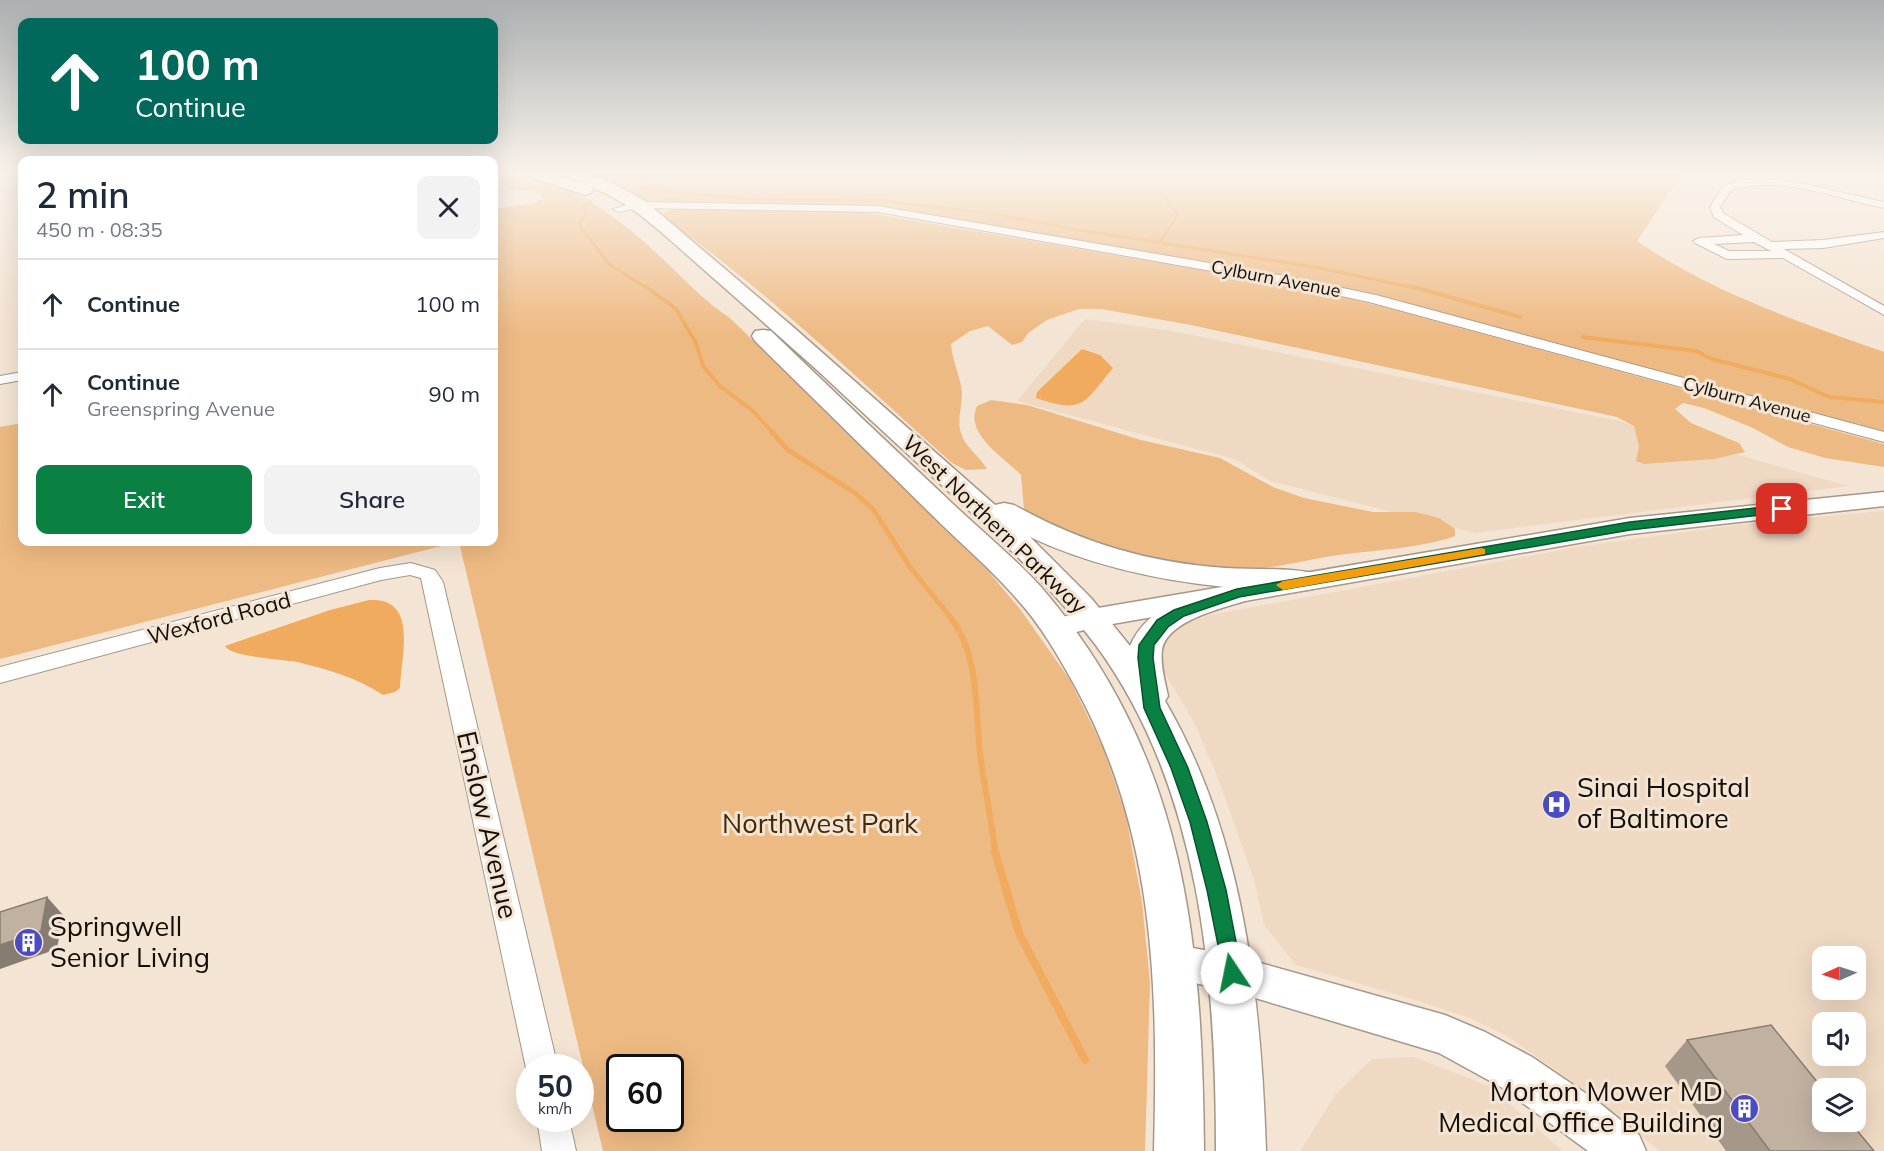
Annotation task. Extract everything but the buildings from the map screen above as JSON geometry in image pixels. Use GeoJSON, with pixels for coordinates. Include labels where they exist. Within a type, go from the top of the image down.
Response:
{"type":"FeatureCollection","features":[{"type":"Feature","properties":{"kind":"main road","name":"West Northern Parkway"},"geometry":{"type":"LineString","coordinates":[[649,227],[1029,593],[1075,623],[1126,664],[1152,708],[1179,768],[1198,822],[1216,890],[1232,973],[1241,1069],[1241,1151]]}},
{"type":"Feature","properties":{"kind":"main road","name":"West Northern Parkway"},"geometry":{"type":"LineString","coordinates":[[654,227],[767,312],[1020,543],[1075,623],[1087,672],[1111,715],[1135,771],[1167,892],[1176,963],[1180,1060],[1179,1151]]}},
{"type":"Feature","properties":{"kind":"main road"},"geometry":{"type":"LineString","coordinates":[[951,480],[1051,538],[1114,561],[1183,575],[1225,579],[1306,581]]}},
{"type":"Feature","properties":{"kind":"main road"},"geometry":{"type":"LineString","coordinates":[[1075,623],[1306,581],[1640,525],[1884,499]]}},
{"type":"Feature","properties":{"kind":"main road"},"geometry":{"type":"LineString","coordinates":[[1152,708],[1146,658],[1147,645],[1153,635],[1162,624],[1179,613],[1237,593]]}},
{"type":"Feature","properties":{"kind":"main road"},"geometry":{"type":"LineString","coordinates":[[1176,963],[1232,973],[1445,1035],[1532,1079],[1623,1151]]}},
{"type":"Feature","properties":{"kind":"street","name":"Cylburn Avenue"},"geometry":{"type":"LineString","coordinates":[[980,227],[1314,285],[1884,437]]}},
{"type":"Feature","properties":{"kind":"street"},"geometry":{"type":"LineString","coordinates":[[1736,227],[1884,311]]}},
{"type":"Feature","properties":{"kind":"street"},"geometry":{"type":"LineString","coordinates":[[1770,246],[1823,244],[1884,235]]}},
{"type":"Feature","properties":{"kind":"street"},"geometry":{"type":"LineString","coordinates":[[1756,238],[1699,241],[1727,255],[1785,255]]}},
{"type":"Feature","properties":{"kind":"street"},"geometry":{"type":"LineString","coordinates":[[0,380],[18,377]]}},
{"type":"Feature","properties":{"kind":"street","name":"Wexford Road"},"geometry":{"type":"LineString","coordinates":[[0,675],[154,636],[380,574],[411,569],[421,570],[428,574],[433,582]]}},
{"type":"Feature","properties":{"kind":"street","name":"Enslow Avenue"},"geometry":{"type":"LineString","coordinates":[[433,582],[539,1054]]}},
{"type":"Feature","properties":{"kind":"street"},"geometry":{"type":"LineString","coordinates":[[556,1132],[560,1151]]}},
{"type":"Feature","properties":{"kind":"shaded area"},"geometry":{"type":"Polygon","coordinates":[[[1085,319],[1166,330],[1615,420],[1848,486],[1475,533],[1270,481],[1234,459],[1017,401],[1085,319]]]}},
{"type":"Feature","properties":{"kind":"shaded area"},"geometry":{"type":"Polygon","coordinates":[[[1082,349],[1100,355],[1113,368],[1088,398],[1074,405],[1064,405],[1036,398],[1037,392],[1082,349]]]}},
{"type":"Feature","properties":{"kind":"shaded area","name":"Sinai Hospital of Baltimore"},"geometry":{"type":"Polygon","coordinates":[[[1884,511],[1884,1151],[1660,1151],[1586,1091],[1507,1036],[1472,1019],[1425,1003],[1296,965],[1264,925],[1255,883],[1218,778],[1194,722],[1163,670],[1161,657],[1165,639],[1181,625],[1210,615],[1583,546],[1751,523],[1884,511]]]}},
{"type":"Feature","properties":{"kind":"shaded area"},"geometry":{"type":"Polygon","coordinates":[[[369,600],[385,602],[395,608],[401,618],[404,630],[403,660],[400,688],[395,692],[383,695],[353,679],[333,672],[301,663],[238,653],[225,646],[330,610],[369,600]]]}},
{"type":"Feature","properties":{"kind":"shaded area"},"geometry":{"type":"Polygon","coordinates":[[[1414,1057],[1489,1086],[1563,1151],[1300,1151],[1336,1094],[1372,1059],[1414,1057]]]}},
{"type":"Feature","properties":{"kind":"green space","name":"Northwest Park"},"geometry":{"type":"Polygon","coordinates":[[[498,227],[626,227],[633,232],[699,294],[730,318],[988,571],[1020,609],[1070,680],[1103,748],[1126,816],[1142,902],[1150,983],[1145,1151],[603,1151],[594,1113],[594,1054],[580,1054],[460,546],[498,546],[498,227]]]}},
{"type":"Feature","properties":{"kind":"green space"},"geometry":{"type":"Polygon","coordinates":[[[676,227],[949,227],[1294,286],[1384,307],[1884,444],[1884,467],[1825,458],[1788,447],[1753,428],[1704,408],[1683,403],[1675,409],[1691,423],[1739,443],[1745,452],[1714,459],[1644,464],[1636,461],[1639,446],[1634,426],[1617,417],[1191,325],[1101,309],[1079,309],[1047,320],[1028,333],[1022,342],[1012,345],[988,326],[970,331],[951,344],[962,394],[960,431],[967,444],[987,469],[966,470],[952,463],[775,305],[676,227]]]}},
{"type":"Feature","properties":{"kind":"green space"},"geometry":{"type":"Polygon","coordinates":[[[991,227],[1646,227],[1637,241],[1695,276],[1788,317],[1884,352],[1884,433],[1331,285],[991,227]]]}},
{"type":"Feature","properties":{"kind":"green space"},"geometry":{"type":"Polygon","coordinates":[[[991,400],[1027,405],[1141,440],[1220,458],[1273,487],[1304,498],[1373,512],[1416,512],[1439,518],[1455,529],[1455,536],[1418,545],[1247,570],[1184,565],[1123,552],[1065,533],[1024,509],[1021,475],[988,444],[976,426],[974,416],[977,406],[991,400]]]}},
{"type":"Feature","properties":{"kind":"green space"},"geometry":{"type":"Polygon","coordinates":[[[18,424],[18,546],[441,546],[0,659],[0,427],[18,424]]]}},
{"type":"Feature","properties":{"kind":"waterway"},"geometry":{"type":"LineString","coordinates":[[581,227],[610,265],[647,288]]}},
{"type":"Feature","properties":{"kind":"waterway"},"geometry":{"type":"LineString","coordinates":[[1062,227],[1159,243]]}},
{"type":"Feature","properties":{"kind":"waterway"},"geometry":{"type":"LineString","coordinates":[[1159,243],[1170,227]]}},
{"type":"Feature","properties":{"kind":"waterway"},"geometry":{"type":"LineString","coordinates":[[1159,243],[1320,268],[1415,288]]}},
{"type":"Feature","properties":{"kind":"waterway"},"geometry":{"type":"LineString","coordinates":[[645,286],[676,309],[696,343],[703,366],[720,386],[753,411],[773,433]]}},
{"type":"Feature","properties":{"kind":"waterway"},"geometry":{"type":"LineString","coordinates":[[1410,286],[1520,317]]}},
{"type":"Feature","properties":{"kind":"waterway"},"geometry":{"type":"LineString","coordinates":[[1583,337],[1696,351],[1712,359],[1790,379],[1829,397],[1884,402]]}},
{"type":"Feature","properties":{"kind":"waterway"},"geometry":{"type":"LineString","coordinates":[[772,432],[788,450],[855,493],[873,509],[910,567],[951,618]]}},
{"type":"Feature","properties":{"kind":"waterway"},"geometry":{"type":"LineString","coordinates":[[950,617],[960,632],[971,665],[980,754],[995,853]]}},
{"type":"Feature","properties":{"kind":"waterway"},"geometry":{"type":"LineString","coordinates":[[995,852],[1019,933],[1085,1060]]}},
{"type":"Feature","properties":{"kind":"slow traffic"},"geometry":{"type":"LineString","coordinates":[[1283,585],[1481,552]]}},
{"type":"Feature","properties":{"kind":"place","name":"Sinai Hospital of Baltimore"},"geometry":{"type":"Point","coordinates":[1556,804]}},
{"type":"Feature","properties":{"kind":"place","name":"Springwell Senior Living"},"geometry":{"type":"Point","coordinates":[29,943]}},
{"type":"Feature","properties":{"kind":"place","name":"Morton Mower MD Medical Office Building"},"geometry":{"type":"Point","coordinates":[1744,1108]}},
{"type":"Feature","properties":{"kind":"route"},"geometry":{"type":"LineString","coordinates":[[1232,973],[1216,890],[1198,822],[1179,768],[1152,708],[1146,658],[1147,645],[1162,624],[1179,613],[1237,593],[1630,526],[1694,517],[1782,509]]}}]}
